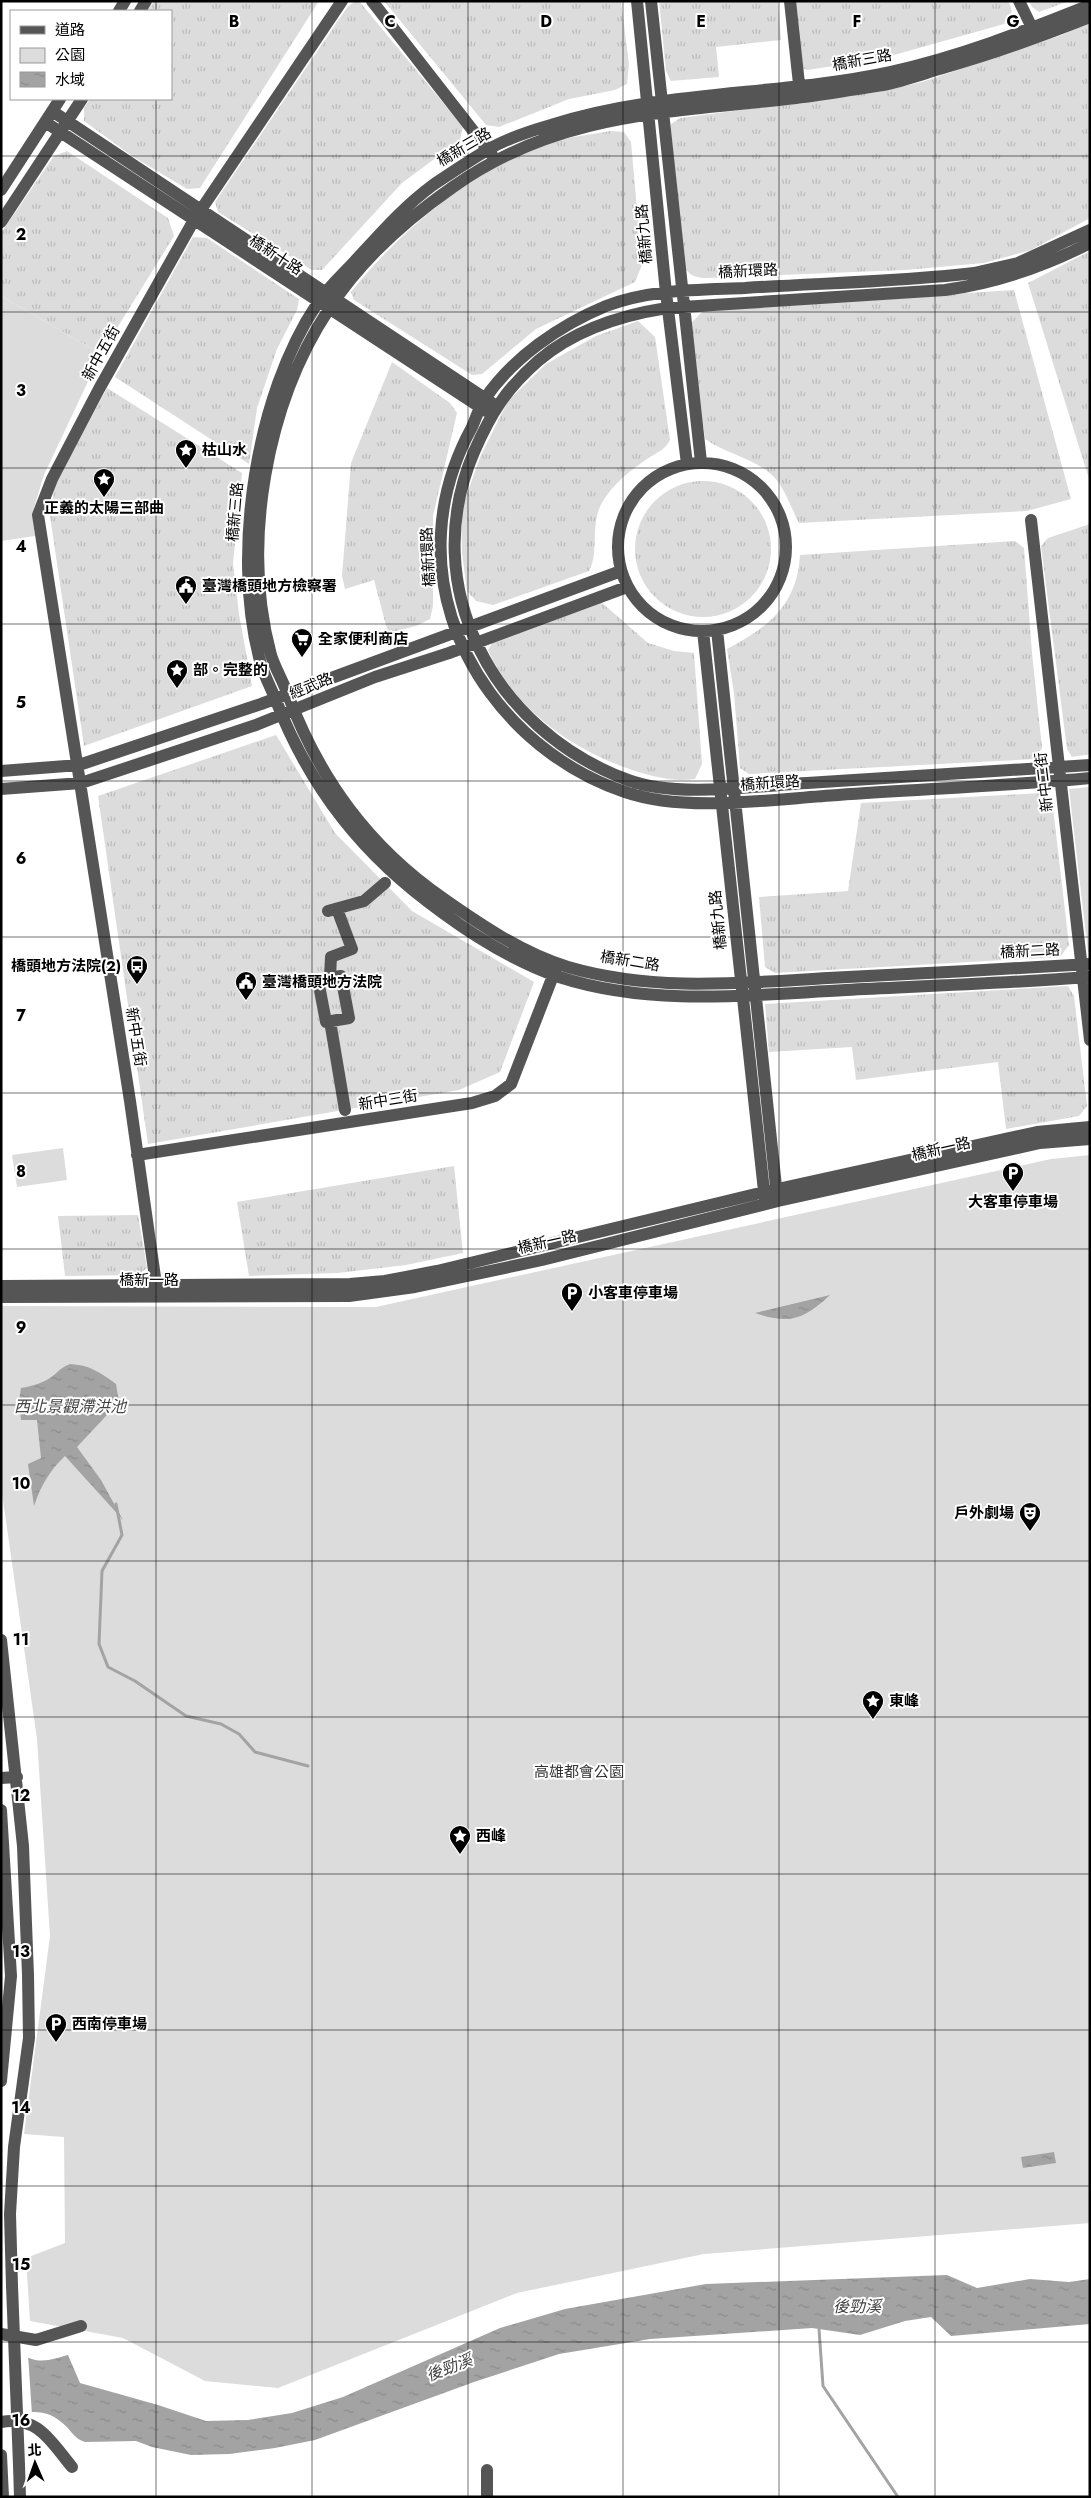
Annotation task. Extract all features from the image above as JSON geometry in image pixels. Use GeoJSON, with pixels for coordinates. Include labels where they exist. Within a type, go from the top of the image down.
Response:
{"type":"FeatureCollection","features":[{"type":"Feature","properties":{"kind":"street","name":"新中五街"},"geometry":{"type":"LineString","coordinates":[[155,1290],[138,1155],[79,765],[38,515],[52,479],[99,389],[197,215],[342,1]]}},
{"type":"Feature","properties":{"kind":"street"},"geometry":{"type":"LineString","coordinates":[[372,1],[491,154]]}},
{"type":"Feature","properties":{"kind":"street","name":"橋新九路"},"geometry":{"type":"LineString","coordinates":[[636,1],[649,108],[667,308],[687,464]]}},
{"type":"Feature","properties":{"kind":"street","name":"橋新九路"},"geometry":{"type":"LineString","coordinates":[[651,1],[682,306],[701,462]]}},
{"type":"Feature","properties":{"kind":"street"},"geometry":{"type":"LineString","coordinates":[[790,1],[800,92]]}},
{"type":"Feature","properties":{"kind":"street"},"geometry":{"type":"LineString","coordinates":[[1019,1],[1035,33]]}},
{"type":"Feature","properties":{"kind":"street","name":"橋新三路"},"geometry":{"type":"LineString","coordinates":[[1035,33],[1090,5]]}},
{"type":"Feature","properties":{"kind":"street","name":"橋新三路"},"geometry":{"type":"LineString","coordinates":[[287,713],[275,699],[260,664],[251,620],[248,554],[255,476],[268,416],[288,358],[327,301],[392,218],[434,185],[528,132],[588,113],[800,92],[889,72],[1090,17]]}},
{"type":"Feature","properties":{"kind":"street"},"geometry":{"type":"LineString","coordinates":[[1,190],[59,100]]}},
{"type":"Feature","properties":{"kind":"street"},"geometry":{"type":"LineString","coordinates":[[1,222],[81,100]]}},
{"type":"Feature","properties":{"kind":"street","name":"橋新十路"},"geometry":{"type":"LineString","coordinates":[[48,116],[488,407]]}},
{"type":"Feature","properties":{"kind":"street","name":"橋新環路"},"geometry":{"type":"LineString","coordinates":[[1090,230],[1018,263],[974,273],[681,291],[629,298],[604,307],[557,332],[535,347],[488,407],[452,470],[440,534],[446,591],[457,632],[462,648],[486,689],[507,715],[532,739],[584,776],[647,798],[670,802],[722,802],[1090,778]]}},
{"type":"Feature","properties":{"kind":"street","name":"橋新環路"},"geometry":{"type":"LineString","coordinates":[[1090,242],[1024,273],[979,286],[945,290],[682,306],[630,314],[605,323],[559,345],[539,360],[488,407],[459,494],[455,521],[459,593],[475,643],[498,684],[517,708],[540,730],[586,761],[627,780],[668,789],[734,788],[1090,765]]}},
{"type":"Feature","properties":{"kind":"street","name":"橋新三路"},"geometry":{"type":"LineString","coordinates":[[288,694],[272,659],[263,615],[259,556],[264,477],[278,419],[327,301]]}},
{"type":"Feature","properties":{"kind":"street"},"geometry":{"type":"LineString","coordinates":[[701,462],[725,466],[739,472],[765,490],[778,510],[786,533],[784,566],[778,585],[767,601],[753,614],[736,624],[717,630],[703,631],[685,629],[659,619],[638,602],[627,587],[617,551],[618,531],[625,512],[632,500],[650,480],[668,470],[701,462]]}},
{"type":"Feature","properties":{"kind":"street","name":"新中二街"},"geometry":{"type":"LineString","coordinates":[[1031,520],[1059,767],[1085,965],[1090,1040]]}},
{"type":"Feature","properties":{"kind":"street","name":"經武路"},"geometry":{"type":"LineString","coordinates":[[1,771],[79,765],[275,699],[621,571]]}},
{"type":"Feature","properties":{"kind":"street","name":"經武路"},"geometry":{"type":"LineString","coordinates":[[1,790],[81,783],[287,713],[375,677],[462,648],[627,587]]}},
{"type":"Feature","properties":{"kind":"street","name":"橋新九路"},"geometry":{"type":"LineString","coordinates":[[717,630],[777,1195]]}},
{"type":"Feature","properties":{"kind":"street","name":"橋新九路"},"geometry":{"type":"LineString","coordinates":[[703,631],[764,1198]]}},
{"type":"Feature","properties":{"kind":"street","name":"橋新二路"},"geometry":{"type":"LineString","coordinates":[[288,694],[287,713],[332,808],[383,864],[414,893],[462,927],[556,969],[634,980],[742,990],[1085,965]]}},
{"type":"Feature","properties":{"kind":"street"},"geometry":{"type":"LineString","coordinates":[[330,978],[331,957],[352,949],[333,910],[364,901],[385,884]]}},
{"type":"Feature","properties":{"kind":"street","name":"新中三街"},"geometry":{"type":"LineString","coordinates":[[138,1155],[472,1104],[495,1096],[511,1084],[556,969]]}},
{"type":"Feature","properties":{"kind":"street"},"geometry":{"type":"LineString","coordinates":[[341,976],[349,1018],[326,1022],[318,980],[330,978],[341,976]]}},
{"type":"Feature","properties":{"kind":"street","name":"橋新二路"},"geometry":{"type":"LineString","coordinates":[[755,989],[1086,978]]}},
{"type":"Feature","properties":{"kind":"street"},"geometry":{"type":"LineString","coordinates":[[330,1021],[345,1110]]}},
{"type":"Feature","properties":{"kind":"street","name":"橋新一路"},"geometry":{"type":"LineString","coordinates":[[1,1286],[349,1296],[388,1292],[542,1260],[764,1198],[1037,1132],[1090,1127]]}},
{"type":"Feature","properties":{"kind":"street","name":"橋新一路"},"geometry":{"type":"LineString","coordinates":[[777,1195],[1040,1143],[1090,1139]]}},
{"type":"Feature","properties":{"kind":"street","name":"橋新一路"},"geometry":{"type":"LineString","coordinates":[[1,1297],[155,1290]]}},
{"type":"Feature","properties":{"kind":"street"},"geometry":{"type":"LineString","coordinates":[[1,1640],[24,1855],[29,2038],[14,2147],[10,2214],[20,2496],[2,2496],[1,2455]]}},
{"type":"Feature","properties":{"kind":"street"},"geometry":{"type":"LineString","coordinates":[[1,1778],[17,1777]]}},
{"type":"Feature","properties":{"kind":"street"},"geometry":{"type":"LineString","coordinates":[[1,1810],[11,1976],[1,2081]]}},
{"type":"Feature","properties":{"kind":"street"},"geometry":{"type":"LineString","coordinates":[[1,2334],[36,2340],[81,2326]]}},
{"type":"Feature","properties":{"kind":"street"},"geometry":{"type":"LineString","coordinates":[[1,2422],[14,2420],[33,2424],[72,2467]]}},
{"type":"Feature","properties":{"kind":"street"},"geometry":{"type":"LineString","coordinates":[[487,2470],[487,2497]]}},
{"type":"Feature","properties":{"kind":"green space"},"geometry":{"type":"Polygon","coordinates":[[[154,1],[319,1],[200,188],[187,189],[132,156],[84,121],[84,108],[89,100],[172,100],[172,10],[148,10],[154,1]]]}},
{"type":"Feature","properties":{"kind":"green space"},"geometry":{"type":"Polygon","coordinates":[[[359,1],[463,127],[460,140],[402,183],[322,270],[312,270],[218,212],[215,202],[348,6],[359,1]]]}},
{"type":"Feature","properties":{"kind":"green space"},"geometry":{"type":"Polygon","coordinates":[[[384,1],[621,1],[629,64],[627,84],[615,90],[569,99],[499,127],[486,125],[384,1]]]}},
{"type":"Feature","properties":{"kind":"green space"},"geometry":{"type":"Polygon","coordinates":[[[659,1],[778,1],[781,40],[716,47],[719,77],[671,81],[666,71],[659,1]]]}},
{"type":"Feature","properties":{"kind":"green space"},"geometry":{"type":"Polygon","coordinates":[[[794,1],[1008,1],[1011,11],[1004,24],[880,59],[807,70],[802,68],[794,1]]]}},
{"type":"Feature","properties":{"kind":"green space"},"geometry":{"type":"Polygon","coordinates":[[[1029,1],[1069,1],[1039,12],[1032,7],[1029,1]]]}},
{"type":"Feature","properties":{"kind":"green space"},"geometry":{"type":"Polygon","coordinates":[[[1090,22],[1090,218],[1031,250],[984,263],[905,270],[707,278],[694,276],[683,266],[671,132],[671,124],[680,118],[878,92],[922,82],[1062,35],[1090,22]]]}},
{"type":"Feature","properties":{"kind":"green space"},"geometry":{"type":"Polygon","coordinates":[[[611,131],[624,132],[631,142],[642,265],[635,282],[536,329],[482,374],[472,375],[354,300],[351,292],[390,248],[412,227],[459,190],[509,160],[536,147],[563,139],[611,131]]]}},
{"type":"Feature","properties":{"kind":"green space"},"geometry":{"type":"Polygon","coordinates":[[[67,151],[168,218],[174,236],[101,354],[1,296],[1,233],[54,156],[67,151]]]}},
{"type":"Feature","properties":{"kind":"green space"},"geometry":{"type":"Polygon","coordinates":[[[193,237],[207,238],[299,299],[297,310],[277,349],[257,408],[249,464],[115,377],[193,237]]]}},
{"type":"Feature","properties":{"kind":"green space"},"geometry":{"type":"Polygon","coordinates":[[[1090,251],[1090,482],[1028,283],[1090,251]]]}},
{"type":"Feature","properties":{"kind":"green space"},"geometry":{"type":"Polygon","coordinates":[[[1014,290],[1071,499],[1027,511],[799,523],[784,492],[773,476],[749,460],[722,449],[705,439],[691,323],[704,310],[1014,290]]]}},
{"type":"Feature","properties":{"kind":"green space"},"geometry":{"type":"Polygon","coordinates":[[[1,296],[101,354],[44,475],[32,514],[35,536],[1,541],[1,296]]]}},
{"type":"Feature","properties":{"kind":"green space"},"geometry":{"type":"Polygon","coordinates":[[[638,321],[655,337],[670,440],[668,444],[623,478],[603,501],[596,519],[594,555],[589,571],[493,605],[476,601],[467,591],[462,553],[461,510],[481,455],[508,401],[546,364],[596,336],[638,321]]]}},
{"type":"Feature","properties":{"kind":"green space"},"geometry":{"type":"Polygon","coordinates":[[[392,362],[450,403],[457,413],[433,516],[433,606],[430,619],[416,626],[388,633],[374,580],[345,589],[342,576],[351,463],[392,362]]]}},
{"type":"Feature","properties":{"kind":"green space"},"geometry":{"type":"Polygon","coordinates":[[[107,388],[242,473],[233,563],[239,614],[252,686],[84,746],[50,516],[55,485],[107,388]]]}},
{"type":"Feature","properties":{"kind":"green space"},"geometry":{"type":"Polygon","coordinates":[[[703,481],[729,486],[741,492],[751,501],[760,511],[766,523],[771,549],[766,575],[760,587],[751,597],[741,606],[729,612],[703,617],[677,612],[665,606],[655,597],[646,587],[640,575],[635,549],[640,523],[646,511],[655,501],[665,492],[677,486],[703,481]]]}},
{"type":"Feature","properties":{"kind":"green space"},"geometry":{"type":"Polygon","coordinates":[[[1090,524],[1090,754],[1072,757],[1067,749],[1041,546],[1048,538],[1090,524]]]}},
{"type":"Feature","properties":{"kind":"green space"},"geometry":{"type":"Polygon","coordinates":[[[1015,541],[1024,548],[1042,748],[1035,759],[749,774],[740,768],[734,693],[727,649],[755,632],[778,613],[793,588],[798,573],[800,555],[1015,541]]]}},
{"type":"Feature","properties":{"kind":"green space"},"geometry":{"type":"Polygon","coordinates":[[[601,602],[648,643],[674,651],[694,653],[702,764],[695,779],[657,777],[635,771],[612,763],[569,740],[530,709],[500,672],[488,650],[496,637],[601,602]]]}},
{"type":"Feature","properties":{"kind":"green space"},"geometry":{"type":"Polygon","coordinates":[[[276,735],[335,833],[412,911],[534,982],[500,1072],[459,1090],[148,1144],[98,796],[276,735]]]}},
{"type":"Feature","properties":{"kind":"green space"},"geometry":{"type":"Polygon","coordinates":[[[1090,787],[1090,952],[1088,952],[1069,789],[1090,787]]]}},
{"type":"Feature","properties":{"kind":"green space"},"geometry":{"type":"Polygon","coordinates":[[[1042,793],[1052,799],[1069,945],[1060,957],[775,973],[765,967],[759,897],[848,891],[861,803],[1042,793]]]}},
{"type":"Feature","properties":{"kind":"green space"},"geometry":{"type":"Polygon","coordinates":[[[1068,986],[1074,996],[1087,1106],[1079,1116],[1006,1129],[998,1062],[856,1080],[852,1047],[769,1052],[765,1004],[1068,986]]]}},
{"type":"Feature","properties":{"kind":"green space"},"geometry":{"type":"Polygon","coordinates":[[[63,1148],[67,1180],[17,1187],[12,1155],[63,1148]]]}},
{"type":"Feature","properties":{"kind":"green space","name":"高雄都會公園"},"geometry":{"type":"Polygon","coordinates":[[[1090,1155],[1090,2223],[704,2254],[517,2293],[278,2388],[205,2381],[123,2338],[30,2321],[26,2258],[65,2243],[64,2137],[24,2134],[50,1936],[37,1739],[1,1486],[1,1306],[376,1307],[1051,1159],[1090,1155]]]}},
{"type":"Feature","properties":{"kind":"green space"},"geometry":{"type":"Polygon","coordinates":[[[454,1166],[463,1253],[406,1265],[338,1273],[249,1276],[237,1202],[454,1166]]]}},
{"type":"Feature","properties":{"kind":"green space"},"geometry":{"type":"Polygon","coordinates":[[[138,1215],[147,1268],[138,1275],[65,1276],[58,1216],[138,1215]]]}},
{"type":"Feature","properties":{"kind":"water"},"geometry":{"type":"Polygon","coordinates":[[[830,1295],[812,1310],[796,1318],[778,1319],[755,1313],[830,1295]]]}},
{"type":"Feature","properties":{"kind":"water","name":"西北景觀滯洪池"},"geometry":{"type":"Polygon","coordinates":[[[70,1364],[94,1370],[116,1384],[119,1402],[77,1447],[101,1480],[123,1520],[65,1456],[46,1479],[34,1506],[28,1464],[41,1458],[37,1420],[21,1420],[19,1401],[21,1388],[42,1382],[70,1364]]]}},
{"type":"Feature","properties":{"kind":"water"},"geometry":{"type":"Polygon","coordinates":[[[1054,2152],[1056,2163],[1023,2168],[1021,2157],[1054,2152]]]}},
{"type":"Feature","properties":{"kind":"water","name":"後勁溪"},"geometry":{"type":"Polygon","coordinates":[[[947,2275],[977,2288],[1030,2279],[1069,2282],[1090,2279],[1090,2324],[951,2336],[931,2317],[905,2321],[860,2335],[812,2328],[650,2339],[559,2354],[474,2382],[315,2440],[229,2454],[191,2455],[152,2447],[136,2441],[85,2442],[77,2438],[59,2420],[44,2413],[29,2412],[1,2416],[1,2349],[37,2360],[50,2360],[68,2355],[80,2383],[206,2421],[248,2420],[292,2413],[343,2397],[500,2328],[565,2309],[706,2284],[947,2275]]]}},
{"type":"Feature","properties":{"kind":"pier"},"geometry":{"type":"Polygon","coordinates":[[[1,2347],[17,2349],[28,2354],[32,2415],[1,2419],[1,2347]]]}},
{"type":"Feature","properties":{"kind":"waterway"},"geometry":{"type":"LineString","coordinates":[[116,1504],[122,1535],[102,1571],[99,1644],[108,1667],[135,1681],[186,1716],[221,1724],[239,1734],[255,1752],[308,1766]]}},
{"type":"Feature","properties":{"kind":"waterway"},"geometry":{"type":"LineString","coordinates":[[819,2329],[823,2386],[898,2497]]}},
{"type":"Feature","properties":{"kind":"place","name":"枯山水"},"geometry":{"type":"Point","coordinates":[186,469]}},
{"type":"Feature","properties":{"kind":"place","name":"正義的太陽三部曲"},"geometry":{"type":"Point","coordinates":[104,498]}},
{"type":"Feature","properties":{"kind":"place","name":"臺灣橋頭地方檢察署"},"geometry":{"type":"Point","coordinates":[186,605]}},
{"type":"Feature","properties":{"kind":"place","name":"全家便利商店"},"geometry":{"type":"Point","coordinates":[302,658]}},
{"type":"Feature","properties":{"kind":"place","name":"部。完整的"},"geometry":{"type":"Point","coordinates":[177,689]}},
{"type":"Feature","properties":{"kind":"place","name":"橋頭地方法院(2)"},"geometry":{"type":"Point","coordinates":[137,985]}},
{"type":"Feature","properties":{"kind":"place","name":"臺灣橋頭地方法院"},"geometry":{"type":"Point","coordinates":[246,1001]}},
{"type":"Feature","properties":{"kind":"place","name":"大客車停車場"},"geometry":{"type":"Point","coordinates":[1013,1192]}},
{"type":"Feature","properties":{"kind":"place","name":"小客車停車場"},"geometry":{"type":"Point","coordinates":[572,1312]}},
{"type":"Feature","properties":{"kind":"place","name":"戶外劇場"},"geometry":{"type":"Point","coordinates":[1030,1532]}},
{"type":"Feature","properties":{"kind":"place","name":"東峰"},"geometry":{"type":"Point","coordinates":[873,1720]}},
{"type":"Feature","properties":{"kind":"place","name":"西峰"},"geometry":{"type":"Point","coordinates":[460,1855]}},
{"type":"Feature","properties":{"kind":"place","name":"西南停車場"},"geometry":{"type":"Point","coordinates":[56,2043]}}]}
